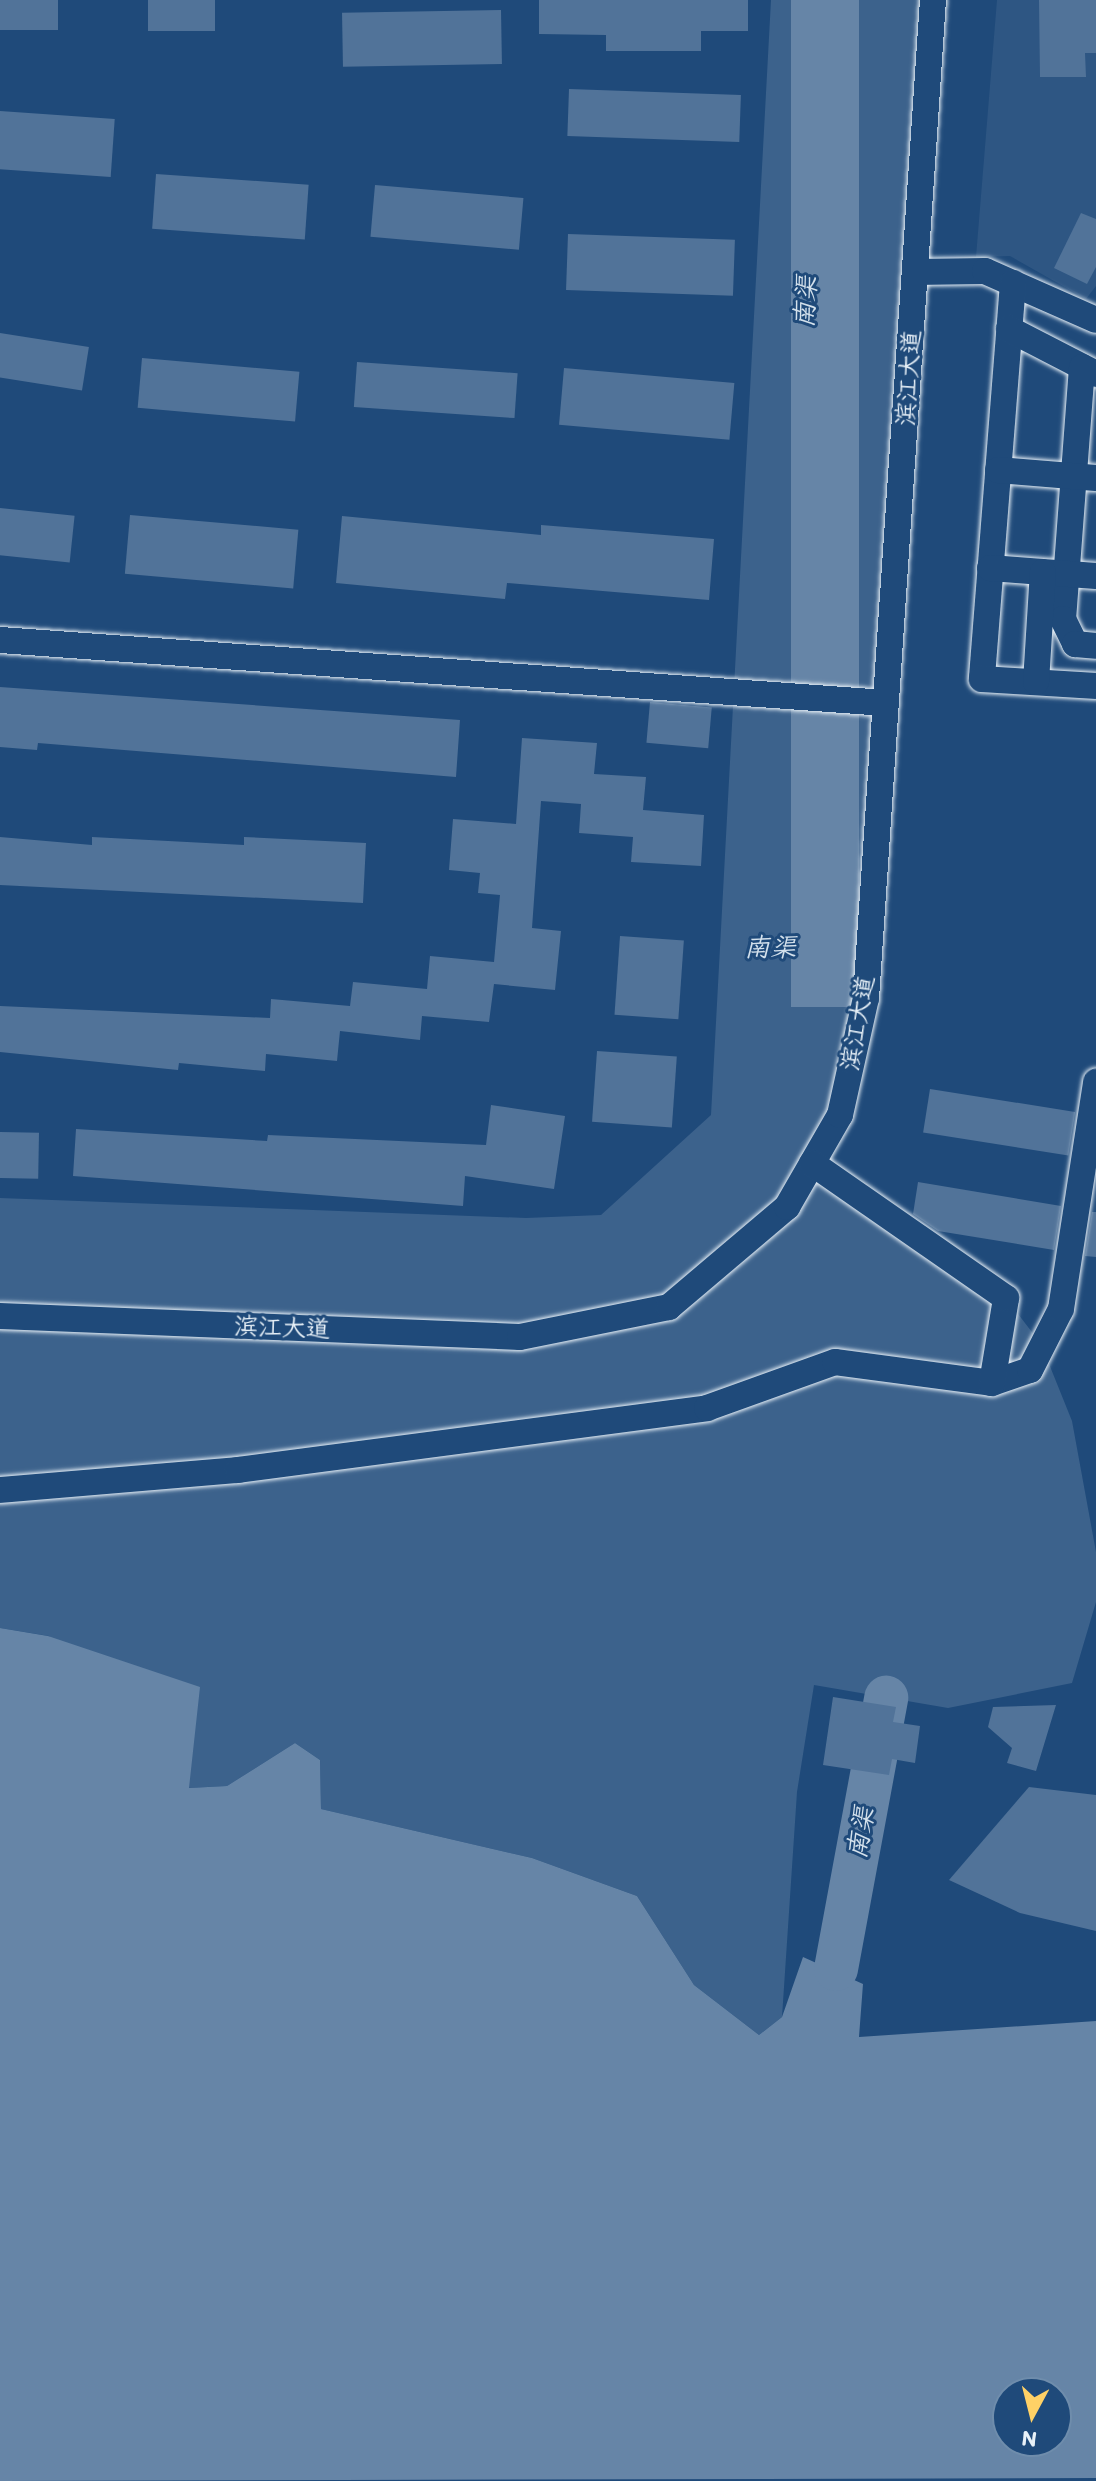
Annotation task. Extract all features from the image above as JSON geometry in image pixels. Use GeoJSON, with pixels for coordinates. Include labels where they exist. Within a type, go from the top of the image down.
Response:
{"type":"FeatureCollection","features":[{"type":"Feature","properties":{"kind":"street","name":"滨江大道"},"geometry":{"type":"LineString","coordinates":[[0,1316],[520,1337],[669,1307],[787,1207],[840,1115],[866,998],[879,702],[915,272],[933,0]]}},
{"type":"Feature","properties":{"kind":"street"},"geometry":{"type":"LineString","coordinates":[[915,272],[985,271],[1096,320]]}},
{"type":"Feature","properties":{"kind":"street"},"geometry":{"type":"LineString","coordinates":[[1013,283],[982,679],[1096,686]]}},
{"type":"Feature","properties":{"kind":"street"},"geometry":{"type":"LineString","coordinates":[[1009,329],[1089,370],[1086,478],[1056,573],[1036,682]]}},
{"type":"Feature","properties":{"kind":"street"},"geometry":{"type":"LineString","coordinates":[[998,470],[1086,478]]}},
{"type":"Feature","properties":{"kind":"street"},"geometry":{"type":"LineString","coordinates":[[990,568],[1096,576]]}},
{"type":"Feature","properties":{"kind":"street"},"geometry":{"type":"LineString","coordinates":[[1056,573],[1063,619],[1075,644],[1096,646]]}},
{"type":"Feature","properties":{"kind":"street"},"geometry":{"type":"LineString","coordinates":[[0,640],[879,702]]}},
{"type":"Feature","properties":{"kind":"street"},"geometry":{"type":"LineString","coordinates":[[0,1490],[238,1470],[707,1408],[835,1362],[992,1383],[1030,1370],[1061,1309],[1096,1082]]}},
{"type":"Feature","properties":{"kind":"street"},"geometry":{"type":"LineString","coordinates":[[812,1163],[1006,1298],[992,1383]]}},
{"type":"Feature","properties":{"kind":"shaded area"},"geometry":{"type":"Polygon","coordinates":[[[771,0],[933,0],[866,998],[812,1163],[1006,1298],[1041,1344],[1072,1421],[1096,1552],[1096,1602],[1072,1683],[948,1708],[814,1685],[797,1792],[782,2017],[759,2035],[694,1985],[637,1896],[532,1858],[321,1809],[320,1760],[295,1743],[227,1786],[188,1788],[49,1636],[0,1628],[0,1198],[526,1218],[601,1215],[711,1115],[771,0]]]}},
{"type":"Feature","properties":{"kind":"shaded area"},"geometry":{"type":"Polygon","coordinates":[[[997,0],[1096,0],[1096,286],[1086,299],[1010,256],[976,257],[997,0]]]}},
{"type":"Feature","properties":{"kind":"water"},"geometry":{"type":"Polygon","coordinates":[[[791,0],[859,0],[859,1007],[791,1007],[791,0]]]}},
{"type":"Feature","properties":{"kind":"water"},"geometry":{"type":"Polygon","coordinates":[[[0,1628],[48,1636],[200,1687],[189,1788],[227,1786],[295,1743],[320,1760],[321,1809],[532,1858],[637,1896],[694,1985],[759,2035],[782,2017],[803,1957],[863,1984],[859,2037],[1096,2021],[1096,2478],[0,2481],[0,1628]]]}},
{"type":"Feature","properties":{"kind":"building"},"geometry":{"type":"Polygon","coordinates":[[[0,0],[58,0],[58,30],[0,30],[0,0]]]}},
{"type":"Feature","properties":{"kind":"building"},"geometry":{"type":"Polygon","coordinates":[[[148,0],[215,0],[215,31],[148,31],[148,0]]]}},
{"type":"Feature","properties":{"kind":"building"},"geometry":{"type":"Polygon","coordinates":[[[539,0],[748,0],[748,31],[701,31],[701,51],[606,51],[606,35],[539,34],[539,0]]]}},
{"type":"Feature","properties":{"kind":"building"},"geometry":{"type":"Polygon","coordinates":[[[1039,0],[1096,0],[1096,53],[1085,53],[1086,77],[1040,77],[1039,0]]]}},
{"type":"Feature","properties":{"kind":"building"},"geometry":{"type":"Polygon","coordinates":[[[501,10],[502,64],[343,67],[342,13],[501,10]]]}},
{"type":"Feature","properties":{"kind":"building"},"geometry":{"type":"Polygon","coordinates":[[[569,89],[741,95],[739,142],[567,136],[569,89]]]}},
{"type":"Feature","properties":{"kind":"building"},"geometry":{"type":"Polygon","coordinates":[[[0,111],[115,119],[111,177],[0,169],[0,111]]]}},
{"type":"Feature","properties":{"kind":"building"},"geometry":{"type":"Polygon","coordinates":[[[156,174],[309,185],[305,240],[152,229],[156,174]]]}},
{"type":"Feature","properties":{"kind":"building"},"geometry":{"type":"Polygon","coordinates":[[[375,185],[523,198],[519,250],[370,237],[375,185]]]}},
{"type":"Feature","properties":{"kind":"building"},"geometry":{"type":"Polygon","coordinates":[[[1081,213],[1096,219],[1096,267],[1087,284],[1054,268],[1081,213]]]}},
{"type":"Feature","properties":{"kind":"building"},"geometry":{"type":"Polygon","coordinates":[[[568,234],[735,240],[733,296],[566,290],[568,234]]]}},
{"type":"Feature","properties":{"kind":"building"},"geometry":{"type":"Polygon","coordinates":[[[0,333],[89,347],[82,391],[0,378],[0,333]]]}},
{"type":"Feature","properties":{"kind":"building"},"geometry":{"type":"Polygon","coordinates":[[[142,358],[299,372],[295,422],[138,408],[142,358]]]}},
{"type":"Feature","properties":{"kind":"building"},"geometry":{"type":"Polygon","coordinates":[[[357,362],[518,373],[514,418],[354,407],[357,362]]]}},
{"type":"Feature","properties":{"kind":"building"},"geometry":{"type":"Polygon","coordinates":[[[564,368],[734,383],[729,440],[559,425],[564,368]]]}},
{"type":"Feature","properties":{"kind":"building"},"geometry":{"type":"Polygon","coordinates":[[[0,508],[75,516],[70,563],[0,555],[0,508]]]}},
{"type":"Feature","properties":{"kind":"building"},"geometry":{"type":"Polygon","coordinates":[[[130,515],[298,530],[293,589],[125,574],[130,515]]]}},
{"type":"Feature","properties":{"kind":"building"},"geometry":{"type":"Polygon","coordinates":[[[342,516],[541,535],[541,525],[714,539],[709,600],[507,583],[505,599],[336,583],[342,516]]]}},
{"type":"Feature","properties":{"kind":"building"},"geometry":{"type":"Polygon","coordinates":[[[0,687],[460,720],[456,777],[38,743],[37,750],[0,747],[0,687]]]}},
{"type":"Feature","properties":{"kind":"building"},"geometry":{"type":"Polygon","coordinates":[[[650,702],[712,707],[708,748],[646,743],[650,702]]]}},
{"type":"Feature","properties":{"kind":"building"},"geometry":{"type":"Polygon","coordinates":[[[522,738],[597,743],[594,774],[646,777],[643,810],[704,815],[701,866],[631,862],[633,837],[579,833],[581,804],[541,801],[532,928],[561,931],[555,990],[494,984],[489,1022],[422,1016],[420,1040],[340,1031],[337,1061],[266,1054],[265,1071],[179,1063],[178,1070],[0,1052],[0,1006],[270,1018],[271,999],[350,1006],[353,982],[427,989],[430,956],[494,962],[500,895],[478,893],[480,873],[449,870],[453,819],[516,824],[522,738]]]}},
{"type":"Feature","properties":{"kind":"building"},"geometry":{"type":"Polygon","coordinates":[[[0,837],[92,845],[92,837],[244,845],[244,837],[366,843],[363,903],[0,885],[0,837]]]}},
{"type":"Feature","properties":{"kind":"building"},"geometry":{"type":"Polygon","coordinates":[[[620,936],[684,940],[678,1019],[614,1015],[620,936]]]}},
{"type":"Feature","properties":{"kind":"building"},"geometry":{"type":"Polygon","coordinates":[[[597,1051],[677,1057],[672,1127],[592,1122],[597,1051]]]}},
{"type":"Feature","properties":{"kind":"building"},"geometry":{"type":"Polygon","coordinates":[[[930,1089],[1075,1112],[1068,1155],[923,1132],[930,1089]]]}},
{"type":"Feature","properties":{"kind":"building"},"geometry":{"type":"Polygon","coordinates":[[[491,1105],[565,1116],[554,1189],[465,1176],[463,1206],[73,1176],[76,1129],[267,1141],[268,1135],[486,1145],[491,1105]]]}},
{"type":"Feature","properties":{"kind":"building"},"geometry":{"type":"Polygon","coordinates":[[[0,1132],[39,1133],[38,1179],[0,1178],[0,1132]]]}},
{"type":"Feature","properties":{"kind":"building"},"geometry":{"type":"Polygon","coordinates":[[[918,1182],[1061,1206],[1054,1250],[938,1231],[913,1214],[918,1182]]]}},
{"type":"Feature","properties":{"kind":"building"},"geometry":{"type":"Polygon","coordinates":[[[1092,1212],[1096,1212],[1096,1257],[1085,1256],[1092,1212]]]}},
{"type":"Feature","properties":{"kind":"building"},"geometry":{"type":"Polygon","coordinates":[[[833,1697],[896,1707],[893,1722],[920,1726],[915,1763],[892,1759],[889,1775],[823,1765],[833,1697]]]}},
{"type":"Feature","properties":{"kind":"building"},"geometry":{"type":"Polygon","coordinates":[[[1056,1705],[1036,1771],[1007,1763],[1012,1748],[988,1727],[993,1707],[1056,1705]]]}},
{"type":"Feature","properties":{"kind":"building"},"geometry":{"type":"Polygon","coordinates":[[[1029,1787],[1096,1795],[1096,1931],[1020,1913],[949,1880],[1029,1787]]]}},
{"type":"Feature","properties":{"kind":"waterway","name":"南渠"},"geometry":{"type":"LineString","coordinates":[[836,1969],[886,1698]]}}]}
